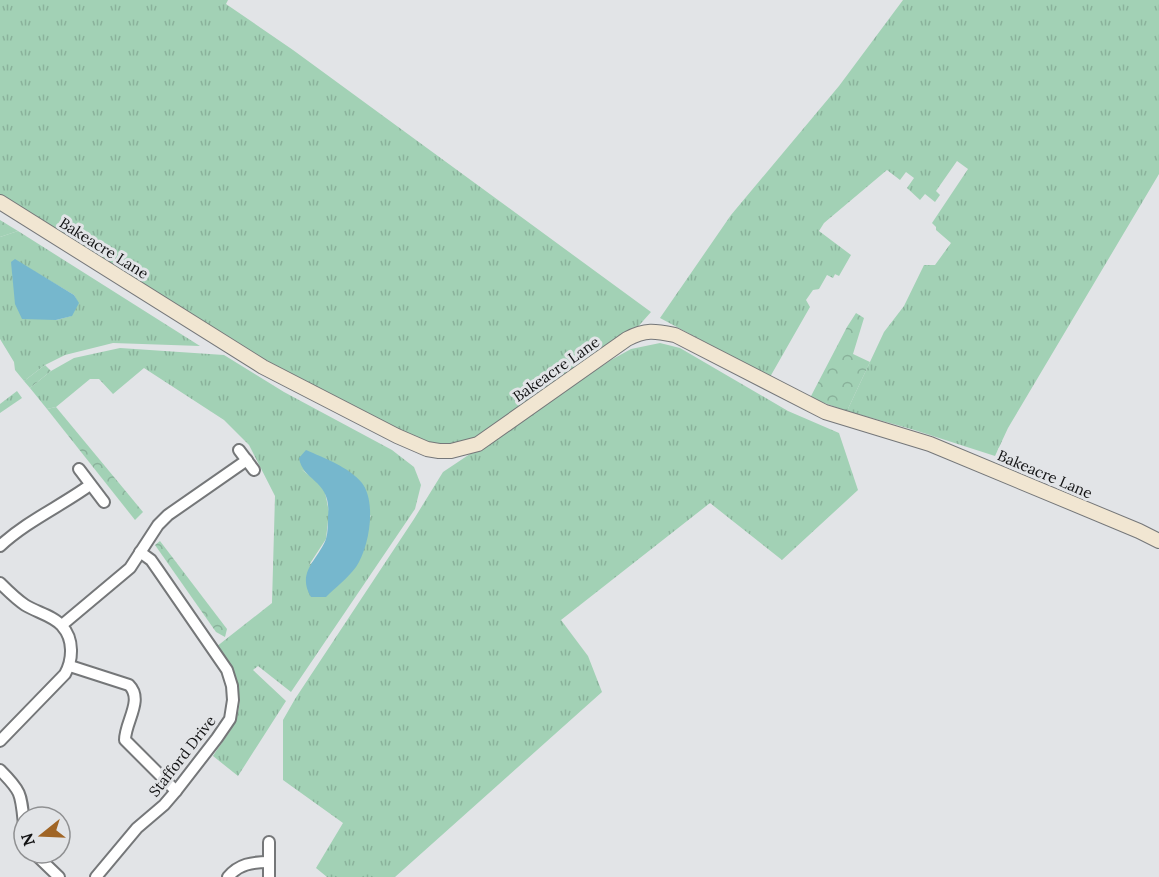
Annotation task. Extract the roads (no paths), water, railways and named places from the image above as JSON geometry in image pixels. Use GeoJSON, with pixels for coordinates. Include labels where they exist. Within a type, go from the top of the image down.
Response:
{"type":"FeatureCollection","features":[{"type":"Feature","properties":{"kind":"street","name":"Bakeacre Lane"},"geometry":{"type":"LineString","coordinates":[[0,202],[263,367],[427,449],[452,451],[478,444],[627,339],[641,332],[657,331],[675,334],[825,412],[930,444],[1159,541]]}},
{"type":"Feature","properties":{"kind":"street"},"geometry":{"type":"LineString","coordinates":[[239,450],[254,470]]}},
{"type":"Feature","properties":{"kind":"street"},"geometry":{"type":"LineString","coordinates":[[62,625],[130,568],[158,525],[168,515],[247,460]]}},
{"type":"Feature","properties":{"kind":"street"},"geometry":{"type":"LineString","coordinates":[[79,469],[104,502]]}},
{"type":"Feature","properties":{"kind":"street"},"geometry":{"type":"LineString","coordinates":[[0,546],[21,528],[90,485]]}},
{"type":"Feature","properties":{"kind":"street","name":"Stafford Drive"},"geometry":{"type":"LineString","coordinates":[[96,877],[137,828],[164,805],[218,738],[230,719],[233,700],[227,670],[151,560],[140,552]]}},
{"type":"Feature","properties":{"kind":"street"},"geometry":{"type":"LineString","coordinates":[[0,583],[24,604],[62,625],[69,636],[72,649],[70,666],[65,674],[0,741]]}},
{"type":"Feature","properties":{"kind":"street"},"geometry":{"type":"LineString","coordinates":[[70,666],[129,685],[135,691],[136,698],[125,732],[125,740],[176,791]]}},
{"type":"Feature","properties":{"kind":"street"},"geometry":{"type":"LineString","coordinates":[[0,770],[19,788],[23,805]]}},
{"type":"Feature","properties":{"kind":"street"},"geometry":{"type":"LineString","coordinates":[[269,842],[269,877]]}},
{"type":"Feature","properties":{"kind":"street"},"geometry":{"type":"LineString","coordinates":[[228,877],[244,865],[269,862]]}},
{"type":"Feature","properties":{"kind":"street"},"geometry":{"type":"LineString","coordinates":[[46,865],[59,877]]}},
{"type":"Feature","properties":{"kind":"water"},"geometry":{"type":"Polygon","coordinates":[[[15,259],[74,295],[79,303],[72,316],[56,320],[22,319],[15,304],[11,262],[15,259]]]}},
{"type":"Feature","properties":{"kind":"water"},"geometry":{"type":"Polygon","coordinates":[[[306,450],[357,477],[367,492],[369,502],[370,525],[361,559],[349,575],[326,597],[311,597],[307,588],[307,573],[326,539],[328,504],[322,488],[302,466],[299,458],[306,450]]]}}]}
